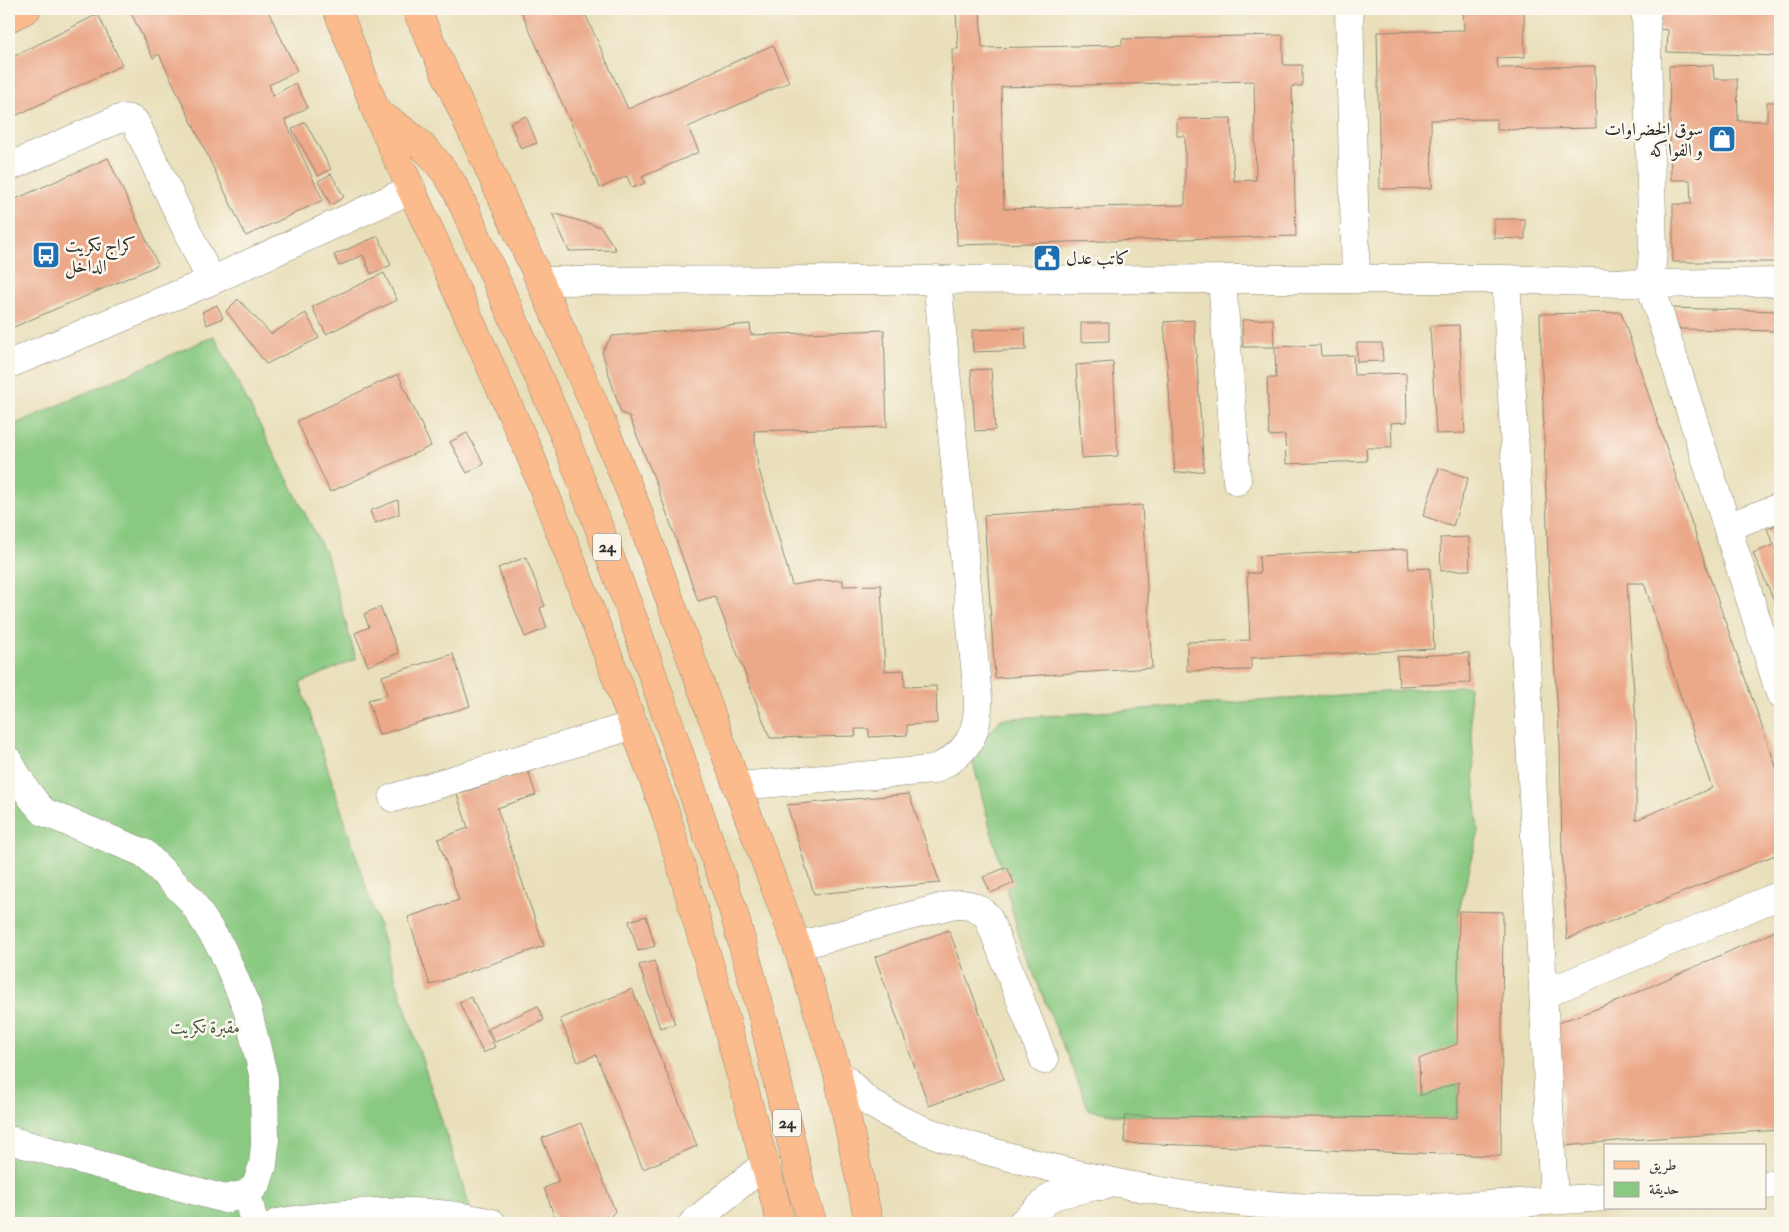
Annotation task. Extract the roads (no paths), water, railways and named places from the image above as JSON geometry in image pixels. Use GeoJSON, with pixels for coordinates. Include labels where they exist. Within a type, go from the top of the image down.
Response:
{"type":"FeatureCollection","features":[{"type":"Feature","properties":{"kind":"main road"},"geometry":{"type":"LineString","coordinates":[[9,18],[26,9]]}},
{"type":"Feature","properties":{"kind":"main road"},"geometry":{"type":"LineString","coordinates":[[337,9],[377,113],[529,452],[634,725],[666,814],[725,1018],[781,1223]]}},
{"type":"Feature","properties":{"kind":"main road"},"geometry":{"type":"LineString","coordinates":[[416,9],[540,281],[601,420],[636,506],[737,786],[798,946],[837,1071],[869,1223]]}},
{"type":"Feature","properties":{"kind":"main road","name":"24"},"geometry":{"type":"LineString","coordinates":[[377,113],[415,138],[445,172],[457,192],[560,426],[666,711],[733,910],[764,1022],[802,1190],[812,1223]]}},
{"type":"Feature","properties":{"kind":"street"},"geometry":{"type":"LineString","coordinates":[[1349,9],[1356,280]]}},
{"type":"Feature","properties":{"kind":"street"},"geometry":{"type":"LineString","coordinates":[[1648,9],[1646,16],[1653,252],[1650,284],[1728,527],[1772,641],[1780,693]]}},
{"type":"Feature","properties":{"kind":"street"},"geometry":{"type":"LineString","coordinates":[[9,167],[116,120],[131,119],[135,122],[211,282]]}},
{"type":"Feature","properties":{"kind":"street"},"geometry":{"type":"LineString","coordinates":[[9,364],[211,282],[412,189]]}},
{"type":"Feature","properties":{"kind":"street"},"geometry":{"type":"LineString","coordinates":[[737,786],[933,770],[950,762],[964,750],[974,734],[979,716],[978,697],[937,279]]}},
{"type":"Feature","properties":{"kind":"street"},"geometry":{"type":"LineString","coordinates":[[540,281],[1222,279],[1506,280],[1650,284],[1780,282]]}},
{"type":"Feature","properties":{"kind":"street"},"geometry":{"type":"LineString","coordinates":[[1222,279],[1238,481]]}},
{"type":"Feature","properties":{"kind":"street"},"geometry":{"type":"LineString","coordinates":[[1506,280],[1554,1200]]}},
{"type":"Feature","properties":{"kind":"street"},"geometry":{"type":"LineString","coordinates":[[1728,527],[1780,507]]}},
{"type":"Feature","properties":{"kind":"street"},"geometry":{"type":"LineString","coordinates":[[393,798],[634,725]]}},
{"type":"Feature","properties":{"kind":"street"},"geometry":{"type":"LineString","coordinates":[[9,761],[25,790],[44,812],[144,853],[191,900],[222,949],[247,1008],[264,1078],[265,1144],[263,1165],[258,1183],[247,1194],[225,1199],[9,1140]]}},
{"type":"Feature","properties":{"kind":"street"},"geometry":{"type":"LineString","coordinates":[[1544,994],[1780,895]]}},
{"type":"Feature","properties":{"kind":"street"},"geometry":{"type":"LineString","coordinates":[[798,946],[951,905],[961,903],[972,905],[988,917],[1044,1060]]}},
{"type":"Feature","properties":{"kind":"street"},"geometry":{"type":"LineString","coordinates":[[837,1071],[872,1103],[917,1127],[984,1150],[1074,1174],[1204,1198],[1288,1206],[1373,1209],[1458,1206],[1604,1196]]}},
{"type":"Feature","properties":{"kind":"street"},"geometry":{"type":"LineString","coordinates":[[693,1223],[764,1164]]}},
{"type":"Feature","properties":{"kind":"street"},"geometry":{"type":"LineString","coordinates":[[1766,1185],[1780,1184]]}},
{"type":"Feature","properties":{"kind":"street"},"geometry":{"type":"LineString","coordinates":[[1022,1223],[1052,1196],[1095,1186],[1155,1190]]}},
{"type":"Feature","properties":{"kind":"street"},"geometry":{"type":"LineString","coordinates":[[247,1194],[254,1223]]}},
{"type":"Feature","properties":{"kind":"street"},"geometry":{"type":"LineString","coordinates":[[278,1223],[363,1212],[421,1212],[492,1223]]}},
{"type":"Feature","properties":{"kind":"place","name":"سوق الخضراوات و الفواكه"},"geometry":{"type":"Point","coordinates":[1722,139]}},
{"type":"Feature","properties":{"kind":"place","name":"كراج تكريت الداخل"},"geometry":{"type":"Point","coordinates":[46,255]}},
{"type":"Feature","properties":{"kind":"place","name":"كاتب عدل"},"geometry":{"type":"Point","coordinates":[1047,258]}},
{"type":"Feature","properties":{"kind":"park label","name":"مقبرة تكريت"},"geometry":{"type":"Point","coordinates":[205,1027]}}]}
